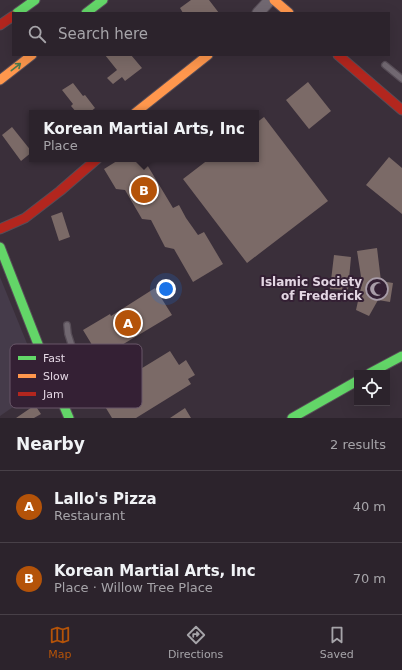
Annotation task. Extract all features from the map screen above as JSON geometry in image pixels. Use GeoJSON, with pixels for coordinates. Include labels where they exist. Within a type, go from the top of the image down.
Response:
{"type":"FeatureCollection","features":[{"type":"Feature","properties":{"kind":"street"},"geometry":{"type":"LineString","coordinates":[[18,12],[35,0]]}},
{"type":"Feature","properties":{"kind":"street"},"geometry":{"type":"LineString","coordinates":[[87,12],[103,0]]}},
{"type":"Feature","properties":{"kind":"street"},"geometry":{"type":"LineString","coordinates":[[259,12],[270,0]]}},
{"type":"Feature","properties":{"kind":"street"},"geometry":{"type":"LineString","coordinates":[[274,0],[288,12]]}},
{"type":"Feature","properties":{"kind":"street"},"geometry":{"type":"LineString","coordinates":[[0,25],[12,17]]}},
{"type":"Feature","properties":{"kind":"street"},"geometry":{"type":"LineString","coordinates":[[0,80],[31,56]]}},
{"type":"Feature","properties":{"kind":"street"},"geometry":{"type":"LineString","coordinates":[[139,110],[207,56]]}},
{"type":"Feature","properties":{"kind":"street"},"geometry":{"type":"LineString","coordinates":[[339,56],[402,110]]}},
{"type":"Feature","properties":{"kind":"street"},"geometry":{"type":"LineString","coordinates":[[0,229],[23,219],[60,191],[94,162]]}},
{"type":"Feature","properties":{"kind":"street"},"geometry":{"type":"LineString","coordinates":[[0,247],[37,344]]}},
{"type":"Feature","properties":{"kind":"street"},"geometry":{"type":"LineString","coordinates":[[376,370],[402,356]]}},
{"type":"Feature","properties":{"kind":"street"},"geometry":{"type":"LineString","coordinates":[[292,418],[354,383]]}},
{"type":"Feature","properties":{"kind":"street"},"geometry":{"type":"LineString","coordinates":[[65,408],[69,418]]}},
{"type":"Feature","properties":{"kind":"lane"},"geometry":{"type":"LineString","coordinates":[[384,65],[402,79]]}},
{"type":"Feature","properties":{"kind":"lane"},"geometry":{"type":"LineString","coordinates":[[67,324],[71,344]]}},
{"type":"Feature","properties":{"kind":"shaded area"},"geometry":{"type":"Polygon","coordinates":[[[0,277],[27,344],[10,344],[10,408],[12,408],[0,416],[0,277]]]}},
{"type":"Feature","properties":{"kind":"building"},"geometry":{"type":"Polygon","coordinates":[[[191,0],[209,0],[218,12],[182,12],[180,8],[191,0]]]}},
{"type":"Feature","properties":{"kind":"building"},"geometry":{"type":"Polygon","coordinates":[[[106,56],[132,56],[142,68],[125,81],[122,77],[113,84],[107,78],[117,70],[106,56]]]}},
{"type":"Feature","properties":{"kind":"building"},"geometry":{"type":"Polygon","coordinates":[[[308,82],[331,111],[309,129],[286,100],[308,82]]]}},
{"type":"Feature","properties":{"kind":"building"},"geometry":{"type":"Polygon","coordinates":[[[73,83],[95,108],[93,110],[74,110],[71,106],[73,104],[62,90],[73,83]]]}},
{"type":"Feature","properties":{"kind":"building"},"geometry":{"type":"Polygon","coordinates":[[[264,117],[328,201],[247,263],[183,179],[205,162],[259,162],[259,121],[264,117]]]}},
{"type":"Feature","properties":{"kind":"building"},"geometry":{"type":"Polygon","coordinates":[[[12,127],[29,148],[29,154],[21,161],[2,135],[12,127]]]}},
{"type":"Feature","properties":{"kind":"building"},"geometry":{"type":"Polygon","coordinates":[[[389,157],[402,168],[402,214],[366,185],[389,157]]]}},
{"type":"Feature","properties":{"kind":"building"},"geometry":{"type":"Polygon","coordinates":[[[115,162],[139,162],[141,166],[146,163],[173,208],[179,205],[198,235],[204,232],[223,264],[193,282],[174,249],[165,247],[151,220],[142,219],[125,190],[116,189],[104,169],[115,162]]]}},
{"type":"Feature","properties":{"kind":"building"},"geometry":{"type":"Polygon","coordinates":[[[62,212],[70,237],[59,241],[51,216],[62,212]]]}},
{"type":"Feature","properties":{"kind":"building","name":"Islamic Society of Frederick"},"geometry":{"type":"Polygon","coordinates":[[[377,248],[381,281],[393,283],[390,302],[378,300],[369,316],[356,310],[362,283],[357,251],[377,248]]]}},
{"type":"Feature","properties":{"kind":"building"},"geometry":{"type":"Polygon","coordinates":[[[334,255],[351,257],[348,290],[330,289],[334,255]]]}},
{"type":"Feature","properties":{"kind":"building"},"geometry":{"type":"Polygon","coordinates":[[[155,288],[172,315],[123,344],[92,344],[83,330],[110,314],[111,316],[155,288]]]}},
{"type":"Feature","properties":{"kind":"building"},"geometry":{"type":"Polygon","coordinates":[[[170,351],[179,365],[186,360],[195,375],[188,379],[191,384],[136,418],[112,418],[106,408],[142,408],[142,368],[170,351]]]}},
{"type":"Feature","properties":{"kind":"building"},"geometry":{"type":"Polygon","coordinates":[[[31,408],[37,408],[41,414],[34,418],[16,418],[31,408]]]}},
{"type":"Feature","properties":{"kind":"building"},"geometry":{"type":"Polygon","coordinates":[[[185,408],[191,418],[170,418],[185,408]]]}},
{"type":"Feature","properties":{"kind":"traffic: fast"},"geometry":{"type":"LineString","coordinates":[[18,12],[35,0]]}},
{"type":"Feature","properties":{"kind":"traffic: fast"},"geometry":{"type":"LineString","coordinates":[[87,12],[103,0]]}},
{"type":"Feature","properties":{"kind":"traffic: fast"},"geometry":{"type":"LineString","coordinates":[[0,247],[38,344]]}},
{"type":"Feature","properties":{"kind":"traffic: fast"},"geometry":{"type":"LineString","coordinates":[[376,370],[402,356]]}},
{"type":"Feature","properties":{"kind":"traffic: fast"},"geometry":{"type":"LineString","coordinates":[[292,418],[354,383]]}},
{"type":"Feature","properties":{"kind":"traffic: fast"},"geometry":{"type":"LineString","coordinates":[[65,408],[69,418]]}},
{"type":"Feature","properties":{"kind":"traffic: slow"},"geometry":{"type":"LineString","coordinates":[[274,0],[288,12]]}},
{"type":"Feature","properties":{"kind":"traffic: slow"},"geometry":{"type":"LineString","coordinates":[[0,80],[31,56]]}},
{"type":"Feature","properties":{"kind":"traffic: slow"},"geometry":{"type":"LineString","coordinates":[[139,110],[207,56]]}},
{"type":"Feature","properties":{"kind":"traffic: jam"},"geometry":{"type":"LineString","coordinates":[[0,25],[12,17]]}},
{"type":"Feature","properties":{"kind":"traffic: jam"},"geometry":{"type":"LineString","coordinates":[[339,56],[402,110]]}},
{"type":"Feature","properties":{"kind":"traffic: jam"},"geometry":{"type":"LineString","coordinates":[[0,229],[25,218],[60,191],[94,162]]}},
{"type":"Feature","properties":{"kind":"place","name":"Korean Martial Arts, Inc"},"geometry":{"type":"Point","coordinates":[144,190]}},
{"type":"Feature","properties":{"kind":"place","name":"Islamic Society of Frederick"},"geometry":{"type":"Point","coordinates":[377,289]}},
{"type":"Feature","properties":{"kind":"place","name":"Lallo's Pizza"},"geometry":{"type":"Point","coordinates":[128,323]}}]}
